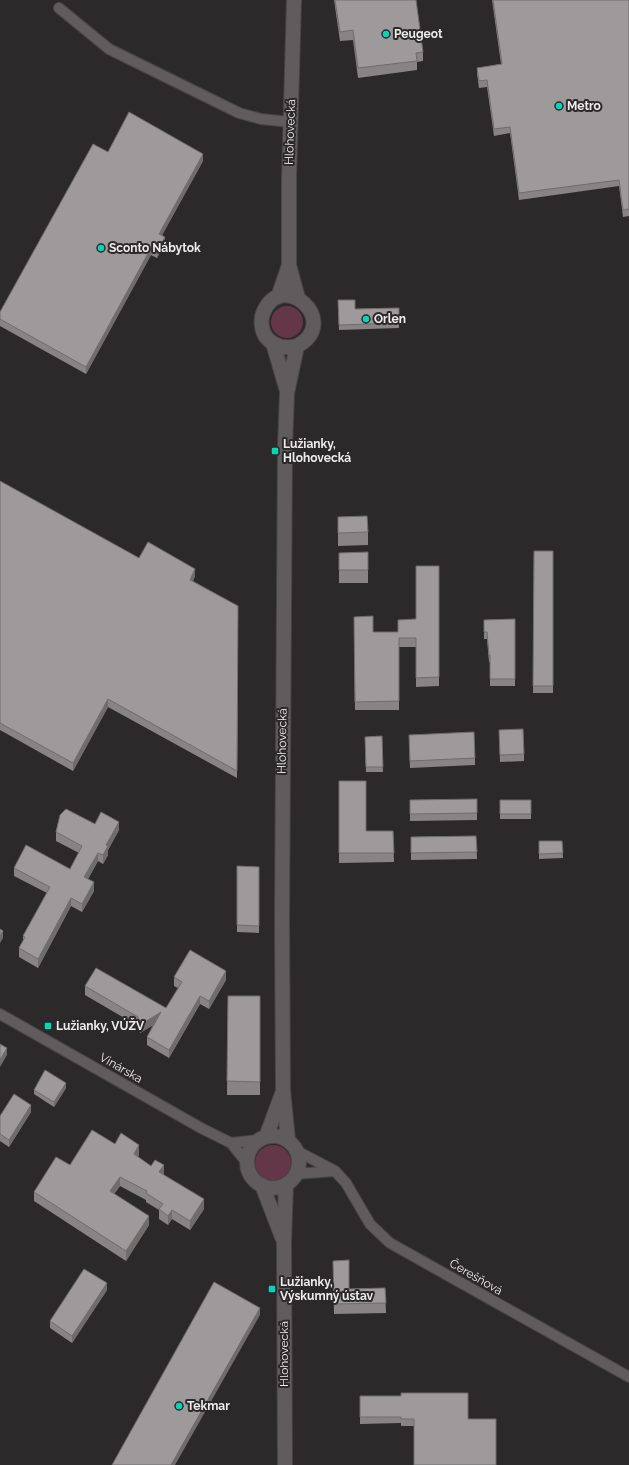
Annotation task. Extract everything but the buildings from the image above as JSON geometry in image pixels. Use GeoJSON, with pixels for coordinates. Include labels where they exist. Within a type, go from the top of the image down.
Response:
{"type":"FeatureCollection","features":[{"type":"Feature","properties":{"kind":"main road","name":"Hlohovecká"},"geometry":{"type":"LineString","coordinates":[[292,1146],[283,1090],[282,785],[285,455],[287,393],[296,346],[309,336],[313,325],[311,312],[308,307],[298,298],[289,265],[290,122],[294,0]]}},
{"type":"Feature","properties":{"kind":"main road","name":"Hlohovecká"},"geometry":{"type":"LineString","coordinates":[[287,393],[273,343],[264,333],[261,319],[266,306],[278,297],[289,265]]}},
{"type":"Feature","properties":{"kind":"main road"},"geometry":{"type":"LineString","coordinates":[[278,297],[287,296],[298,298]]}},
{"type":"Feature","properties":{"kind":"main road"},"geometry":{"type":"LineString","coordinates":[[273,343],[283,347],[296,346]]}},
{"type":"Feature","properties":{"kind":"main road","name":"Hlohovecká"},"geometry":{"type":"LineString","coordinates":[[262,1139],[283,1090]]}},
{"type":"Feature","properties":{"kind":"main road"},"geometry":{"type":"LineString","coordinates":[[277,1136],[292,1146],[299,1163],[296,1174],[286,1184],[272,1188],[262,1185],[250,1174],[247,1163],[250,1150],[262,1139],[277,1136]]}},
{"type":"Feature","properties":{"kind":"main road","name":"Hlohovecká"},"geometry":{"type":"LineString","coordinates":[[285,1465],[284,1242],[286,1184]]}},
{"type":"Feature","properties":{"kind":"main road","name":"Hlohovecká"},"geometry":{"type":"LineString","coordinates":[[262,1185],[284,1242]]}},
{"type":"Feature","properties":{"kind":"street"},"geometry":{"type":"LineString","coordinates":[[59,8],[109,49],[239,113],[261,119],[290,122]]}},
{"type":"Feature","properties":{"kind":"street","name":"Vinárska"},"geometry":{"type":"LineString","coordinates":[[0,1014],[201,1128],[231,1143],[247,1163]]}},
{"type":"Feature","properties":{"kind":"street"},"geometry":{"type":"LineString","coordinates":[[231,1143],[262,1139]]}},
{"type":"Feature","properties":{"kind":"street","name":"Čerešňová"},"geometry":{"type":"LineString","coordinates":[[292,1146],[335,1171],[346,1183],[370,1224],[390,1243],[629,1377]]}},
{"type":"Feature","properties":{"kind":"street"},"geometry":{"type":"LineString","coordinates":[[296,1174],[335,1171]]}},
{"type":"Feature","properties":{"kind":"shaded area"},"geometry":{"type":"Polygon","coordinates":[[[284,306],[290,306],[300,313],[303,322],[302,328],[296,335],[290,338],[284,338],[274,331],[271,325],[271,319],[278,309],[284,306]]]}},
{"type":"Feature","properties":{"kind":"shaded area"},"geometry":{"type":"Polygon","coordinates":[[[277,1145],[286,1150],[290,1156],[290,1170],[286,1176],[277,1181],[269,1181],[260,1176],[256,1170],[255,1159],[260,1150],[266,1146],[277,1145]]]}},
{"type":"Feature","properties":{"kind":"place","name":"Peugeot"},"geometry":{"type":"Point","coordinates":[386,34]}},
{"type":"Feature","properties":{"kind":"place","name":"Metro"},"geometry":{"type":"Point","coordinates":[559,106]}},
{"type":"Feature","properties":{"kind":"place","name":"Sconto Nábytok"},"geometry":{"type":"Point","coordinates":[101,248]}},
{"type":"Feature","properties":{"kind":"place","name":"Orlen"},"geometry":{"type":"Point","coordinates":[366,319]}},
{"type":"Feature","properties":{"kind":"place","name":"Lužianky, Hlohovecká"},"geometry":{"type":"Point","coordinates":[275,451]}},
{"type":"Feature","properties":{"kind":"place","name":"Lužianky, VÚŽV"},"geometry":{"type":"Point","coordinates":[48,1026]}},
{"type":"Feature","properties":{"kind":"place","name":"Lužianky, Výskumný ústav"},"geometry":{"type":"Point","coordinates":[272,1289]}},
{"type":"Feature","properties":{"kind":"place","name":"Tekmar"},"geometry":{"type":"Point","coordinates":[179,1406]}}]}
